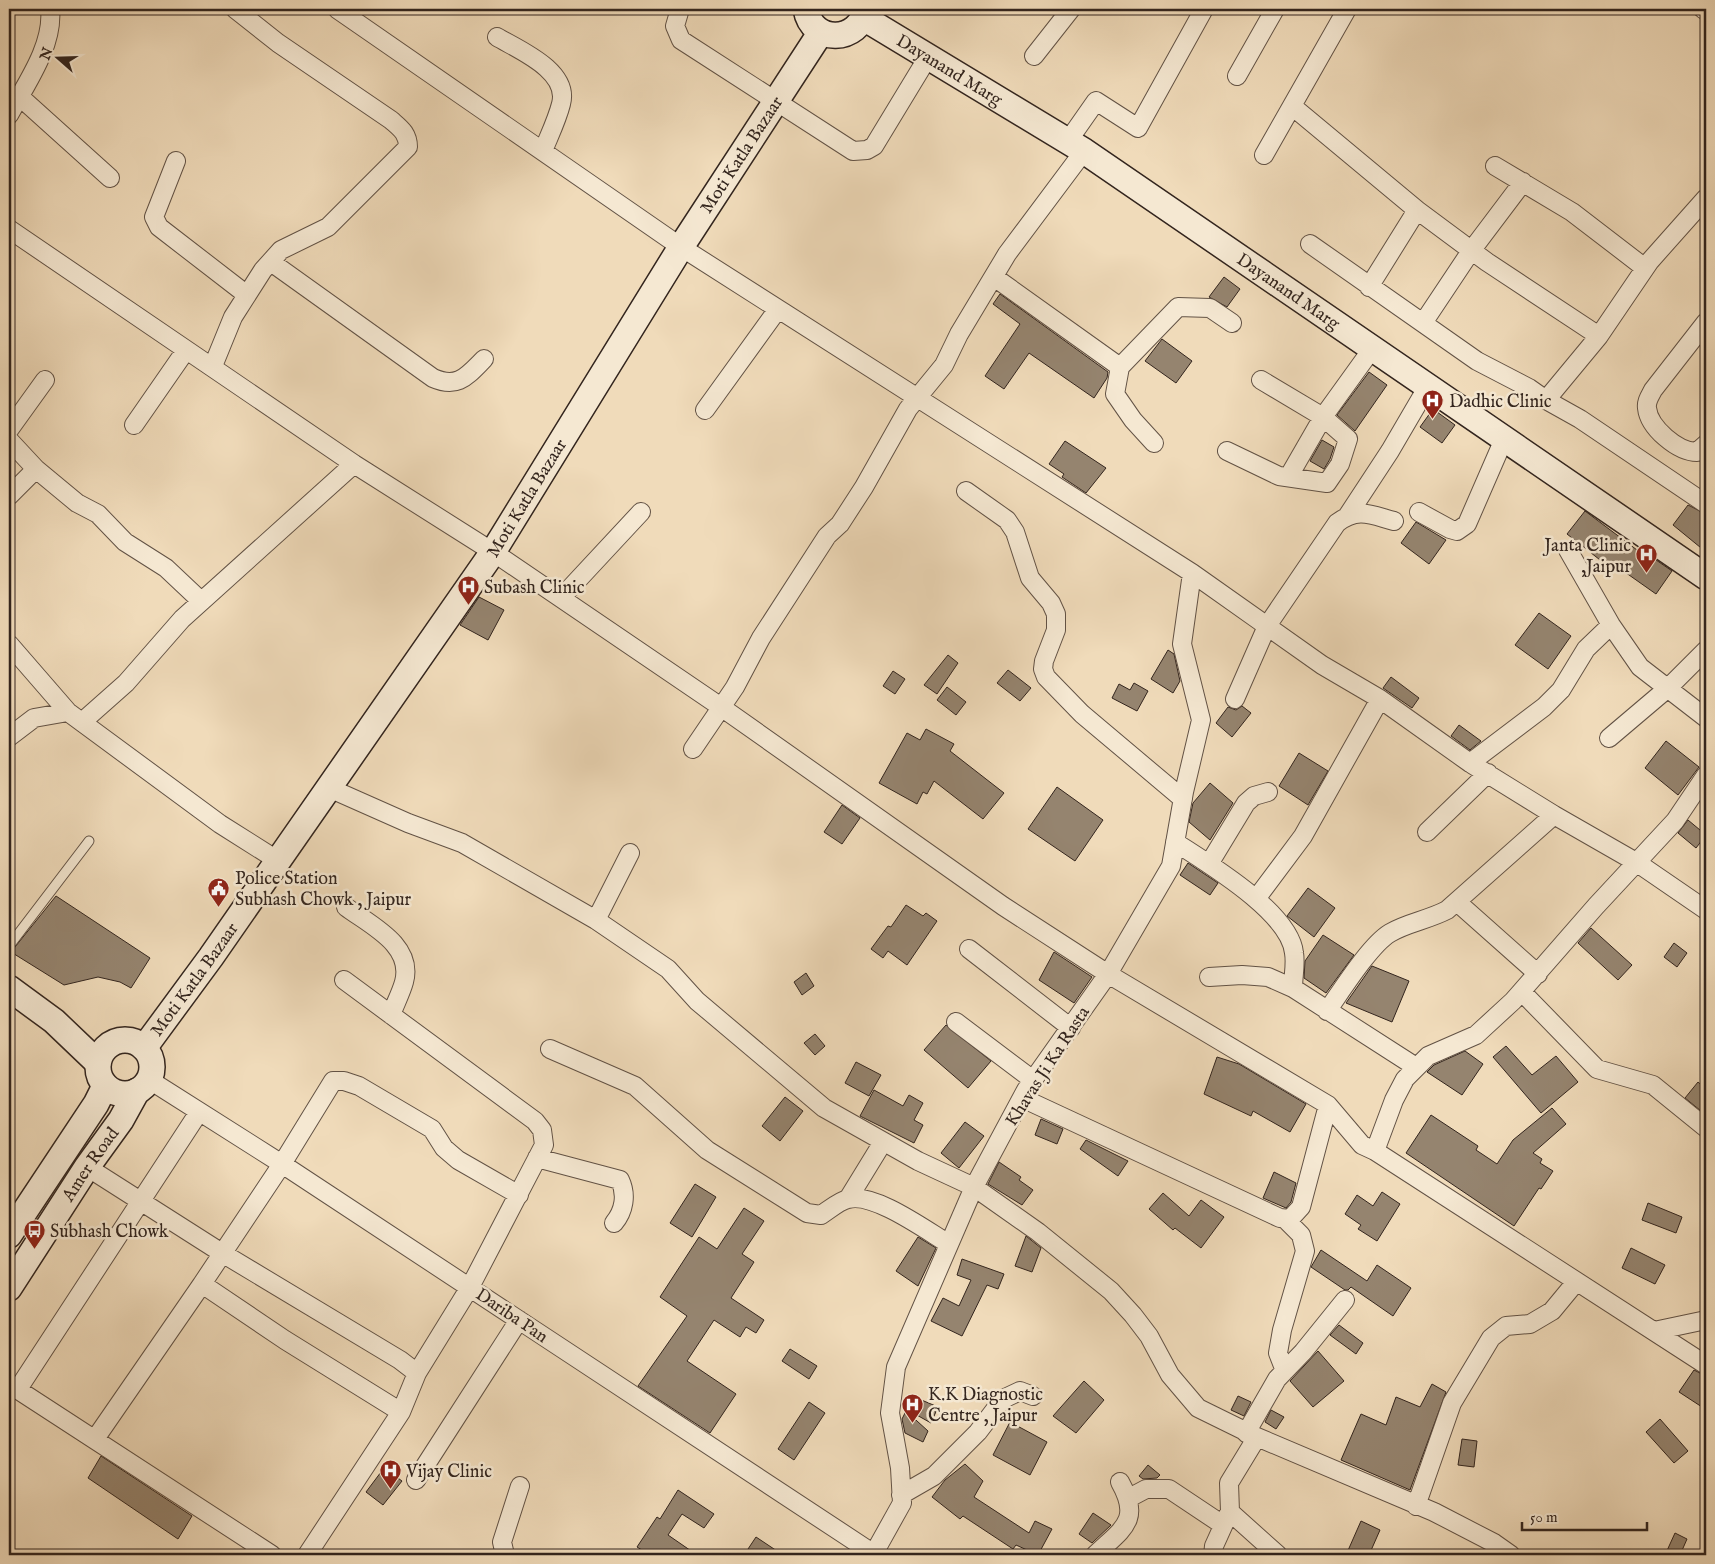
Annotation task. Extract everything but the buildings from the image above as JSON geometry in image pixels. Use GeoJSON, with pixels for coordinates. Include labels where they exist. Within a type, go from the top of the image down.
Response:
{"type":"FeatureCollection","features":[{"type":"Feature","properties":{"kind":"street"},"geometry":{"type":"LineString","coordinates":[[9,115],[42,52],[50,30],[50,9]]}},
{"type":"Feature","properties":{"kind":"street"},"geometry":{"type":"LineString","coordinates":[[213,366],[233,317],[281,250],[328,227],[408,147],[408,138],[391,120],[292,53],[235,9]]}},
{"type":"Feature","properties":{"kind":"street"},"geometry":{"type":"LineString","coordinates":[[337,9],[681,247],[1192,573],[1322,665],[1380,699],[1470,762],[1554,815],[1636,862],[1706,910]]}},
{"type":"Feature","properties":{"kind":"street"},"geometry":{"type":"LineString","coordinates":[[680,9],[675,26],[681,40],[853,151],[867,150],[874,146],[928,56]]}},
{"type":"Feature","properties":{"kind":"street"},"geometry":{"type":"LineString","coordinates":[[806,9],[809,19],[820,32],[837,36],[853,31],[865,13]]}},
{"type":"Feature","properties":{"kind":"street"},"geometry":{"type":"LineString","coordinates":[[1034,56],[1071,9]]}},
{"type":"Feature","properties":{"kind":"street"},"geometry":{"type":"LineString","coordinates":[[693,749],[721,707],[761,638],[827,536],[840,524],[908,408],[944,365],[959,334],[1007,254],[1076,146],[1096,102],[1138,128],[1204,9]]}},
{"type":"Feature","properties":{"kind":"street"},"geometry":{"type":"LineString","coordinates":[[1237,76],[1275,9]]}},
{"type":"Feature","properties":{"kind":"street"},"geometry":{"type":"LineString","coordinates":[[1264,155],[1347,9]]}},
{"type":"Feature","properties":{"kind":"street","name":"Dayanand Marg"},"geometry":{"type":"LineString","coordinates":[[865,13],[928,56],[1076,146],[1706,577]]}},
{"type":"Feature","properties":{"kind":"street","name":"Moti Katla Bazaar"},"geometry":{"type":"LineString","coordinates":[[144,1048],[329,788],[493,552],[681,247],[820,32]]}},
{"type":"Feature","properties":{"kind":"street"},"geometry":{"type":"LineString","coordinates":[[497,37],[552,74],[560,87],[562,103],[543,151]]}},
{"type":"Feature","properties":{"kind":"street"},"geometry":{"type":"LineString","coordinates":[[19,96],[110,178]]}},
{"type":"Feature","properties":{"kind":"street"},"geometry":{"type":"LineString","coordinates":[[1292,106],[1417,210],[1471,251],[1598,336]]}},
{"type":"Feature","properties":{"kind":"street"},"geometry":{"type":"LineString","coordinates":[[176,161],[154,217],[159,227],[247,295]]}},
{"type":"Feature","properties":{"kind":"street"},"geometry":{"type":"LineString","coordinates":[[1495,166],[1572,212],[1645,268]]}},
{"type":"Feature","properties":{"kind":"street"},"geometry":{"type":"LineString","coordinates":[[1423,323],[1471,251],[1522,182]]}},
{"type":"Feature","properties":{"kind":"street"},"geometry":{"type":"LineString","coordinates":[[1546,400],[1598,336],[1645,268],[1706,198]]}},
{"type":"Feature","properties":{"kind":"street"},"geometry":{"type":"LineString","coordinates":[[1369,287],[1417,210]]}},
{"type":"Feature","properties":{"kind":"street"},"geometry":{"type":"LineString","coordinates":[[9,229],[186,350],[213,366],[354,464],[493,552],[721,707],[1003,906],[1108,974],[1328,1106],[1362,1145],[1375,1151],[1706,1365]]}},
{"type":"Feature","properties":{"kind":"street"},"geometry":{"type":"LineString","coordinates":[[1310,244],[1369,287],[1478,361],[1580,419],[1706,504]]}},
{"type":"Feature","properties":{"kind":"street"},"geometry":{"type":"LineString","coordinates":[[271,262],[433,378],[452,383],[464,379],[484,359]]}},
{"type":"Feature","properties":{"kind":"street"},"geometry":{"type":"LineString","coordinates":[[994,277],[1120,367]]}},
{"type":"Feature","properties":{"kind":"street"},"geometry":{"type":"LineString","coordinates":[[1154,442],[1133,420],[1116,394],[1120,367],[1178,307],[1210,308],[1232,323]]}},
{"type":"Feature","properties":{"kind":"street"},"geometry":{"type":"LineString","coordinates":[[705,410],[778,309]]}},
{"type":"Feature","properties":{"kind":"street"},"geometry":{"type":"LineString","coordinates":[[1705,446],[1697,452],[1688,452],[1678,448],[1653,424],[1647,410],[1647,401],[1653,390],[1706,322]]}},
{"type":"Feature","properties":{"kind":"street"},"geometry":{"type":"LineString","coordinates":[[1290,476],[1323,417],[1372,349]]}},
{"type":"Feature","properties":{"kind":"street"},"geometry":{"type":"LineString","coordinates":[[134,425],[186,350]]}},
{"type":"Feature","properties":{"kind":"street"},"geometry":{"type":"LineString","coordinates":[[9,430],[45,380]]}},
{"type":"Feature","properties":{"kind":"street"},"geometry":{"type":"LineString","coordinates":[[1227,451],[1280,476],[1290,476],[1327,484],[1340,464],[1348,439],[1323,417],[1261,380]]}},
{"type":"Feature","properties":{"kind":"street"},"geometry":{"type":"LineString","coordinates":[[1235,699],[1267,626],[1337,523],[1348,515],[1390,452],[1428,386]]}},
{"type":"Feature","properties":{"kind":"street"},"geometry":{"type":"LineString","coordinates":[[1419,512],[1450,529],[1458,530],[1467,524],[1476,509],[1504,439]]}},
{"type":"Feature","properties":{"kind":"street"},"geometry":{"type":"LineString","coordinates":[[9,440],[36,469],[77,503],[98,514],[125,542],[166,568],[201,601]]}},
{"type":"Feature","properties":{"kind":"street"},"geometry":{"type":"LineString","coordinates":[[9,737],[34,718],[75,717],[126,683],[182,619],[354,464]]}},
{"type":"Feature","properties":{"kind":"street"},"geometry":{"type":"LineString","coordinates":[[9,496],[36,469]]}},
{"type":"Feature","properties":{"kind":"street"},"geometry":{"type":"LineString","coordinates":[[966,490],[1007,520],[1015,532],[1030,578],[1051,603],[1056,614],[1056,630],[1044,661],[1043,669],[1046,677],[1082,714],[1183,800]]}},
{"type":"Feature","properties":{"kind":"street"},"geometry":{"type":"LineString","coordinates":[[560,598],[642,512]]}},
{"type":"Feature","properties":{"kind":"street"},"geometry":{"type":"LineString","coordinates":[[1348,515],[1364,513],[1394,521]]}},
{"type":"Feature","properties":{"kind":"street"},"geometry":{"type":"LineString","coordinates":[[1568,550],[1611,625],[1640,667],[1706,718]]}},
{"type":"Feature","properties":{"kind":"street","name":"Khavas Ji Ka Rasta"},"geometry":{"type":"LineString","coordinates":[[874,1555],[902,1503],[900,1468],[890,1413],[896,1367],[949,1244],[974,1188],[1022,1098],[1108,974],[1171,866],[1183,800],[1201,720],[1182,644],[1192,573]]}},
{"type":"Feature","properties":{"kind":"street"},"geometry":{"type":"LineString","coordinates":[[1470,762],[1544,707],[1561,690],[1586,649],[1611,625]]}},
{"type":"Feature","properties":{"kind":"street"},"geometry":{"type":"LineString","coordinates":[[9,644],[75,717],[220,824],[277,860]]}},
{"type":"Feature","properties":{"kind":"street"},"geometry":{"type":"LineString","coordinates":[[1609,738],[1668,688],[1706,650]]}},
{"type":"Feature","properties":{"kind":"street"},"geometry":{"type":"LineString","coordinates":[[1256,899],[1303,836],[1380,699]]}},
{"type":"Feature","properties":{"kind":"street"},"geometry":{"type":"LineString","coordinates":[[1427,832],[1488,773]]}},
{"type":"Feature","properties":{"kind":"street"},"geometry":{"type":"LineString","coordinates":[[1375,1151],[1394,1100],[1405,1079],[1428,1056],[1476,1035],[1522,992],[1636,862],[1675,821],[1706,775]]}},
{"type":"Feature","properties":{"kind":"street"},"geometry":{"type":"LineString","coordinates":[[329,788],[408,823],[462,843],[596,920],[668,969],[697,1000],[824,1108],[882,1142],[974,1188],[1038,1232],[1111,1291],[1149,1336],[1170,1375],[1198,1408],[1252,1435],[1434,1512],[1494,1543],[1511,1555]]}},
{"type":"Feature","properties":{"kind":"street"},"geometry":{"type":"LineString","coordinates":[[1209,864],[1246,803],[1254,796],[1268,792]]}},
{"type":"Feature","properties":{"kind":"street"},"geometry":{"type":"LineString","coordinates":[[1327,1011],[1380,941],[1402,927],[1429,920],[1457,902],[1554,815]]}},
{"type":"Feature","properties":{"kind":"street"},"geometry":{"type":"LineString","coordinates":[[1175,842],[1209,864],[1268,910],[1288,936],[1294,952],[1293,988]]}},
{"type":"Feature","properties":{"kind":"street"},"geometry":{"type":"LineString","coordinates":[[596,920],[630,853]]}},
{"type":"Feature","properties":{"kind":"street"},"geometry":{"type":"LineString","coordinates":[[1457,902],[1538,974]]}},
{"type":"Feature","properties":{"kind":"street"},"geometry":{"type":"LineString","coordinates":[[346,907],[394,942],[404,958],[405,980],[390,1015]]}},
{"type":"Feature","properties":{"kind":"street"},"geometry":{"type":"LineString","coordinates":[[969,948],[1071,1028]]}},
{"type":"Feature","properties":{"kind":"street"},"geometry":{"type":"LineString","coordinates":[[1209,977],[1242,975],[1268,977],[1293,988],[1416,1067]]}},
{"type":"Feature","properties":{"kind":"street"},"geometry":{"type":"LineString","coordinates":[[308,1555],[401,1412],[417,1373],[470,1287],[544,1145],[542,1130],[535,1121],[344,980]]}},
{"type":"Feature","properties":{"kind":"street"},"geometry":{"type":"LineString","coordinates":[[9,988],[104,1054]]}},
{"type":"Feature","properties":{"kind":"street"},"geometry":{"type":"LineString","coordinates":[[1522,992],[1597,1069],[1653,1085],[1706,1128]]}},
{"type":"Feature","properties":{"kind":"street"},"geometry":{"type":"LineString","coordinates":[[956,1022],[1033,1080]]}},
{"type":"Feature","properties":{"kind":"street"},"geometry":{"type":"LineString","coordinates":[[120,1040],[129,1040],[144,1048],[151,1063],[142,1085],[120,1094],[105,1086],[98,1071],[104,1054],[120,1040]]}},
{"type":"Feature","properties":{"kind":"street"},"geometry":{"type":"LineString","coordinates":[[550,1049],[634,1086],[707,1150],[807,1213],[821,1215],[848,1199],[882,1142]]}},
{"type":"Feature","properties":{"kind":"street"},"geometry":{"type":"LineString","coordinates":[[96,1439],[282,1164],[326,1089],[333,1081],[344,1081],[359,1086],[432,1129],[444,1148],[458,1160],[519,1195]]}},
{"type":"Feature","properties":{"kind":"street","name":"Dariba Pan"},"geometry":{"type":"LineString","coordinates":[[142,1085],[198,1112],[282,1164],[874,1555]]}},
{"type":"Feature","properties":{"kind":"street","name":"Amer Road"},"geometry":{"type":"LineString","coordinates":[[11,1280],[121,1120],[142,1085]]}},
{"type":"Feature","properties":{"kind":"street","name":"Amer Road"},"geometry":{"type":"LineString","coordinates":[[9,1235],[96,1104],[105,1086]]}},
{"type":"Feature","properties":{"kind":"street"},"geometry":{"type":"LineString","coordinates":[[1022,1098],[1285,1219],[1301,1235],[1305,1251],[1282,1330],[1278,1354],[1285,1371]]}},
{"type":"Feature","properties":{"kind":"street"},"geometry":{"type":"LineString","coordinates":[[1285,1219],[1290,1219],[1296,1215],[1301,1207],[1328,1106]]}},
{"type":"Feature","properties":{"kind":"street"},"geometry":{"type":"LineString","coordinates":[[198,1112],[13,1386],[272,1555]]}},
{"type":"Feature","properties":{"kind":"street"},"geometry":{"type":"LineString","coordinates":[[537,1158],[620,1180],[624,1201],[622,1211],[614,1223]]}},
{"type":"Feature","properties":{"kind":"street"},"geometry":{"type":"LineString","coordinates":[[87,1167],[222,1253],[400,1360],[417,1373]]}},
{"type":"Feature","properties":{"kind":"street"},"geometry":{"type":"LineString","coordinates":[[848,1199],[866,1199],[879,1204],[949,1244]]}},
{"type":"Feature","properties":{"kind":"street"},"geometry":{"type":"LineString","coordinates":[[1416,1506],[1452,1404],[1491,1338],[1506,1326],[1530,1324],[1552,1311],[1576,1282]]}},
{"type":"Feature","properties":{"kind":"street"},"geometry":{"type":"LineString","coordinates":[[202,1284],[285,1340],[401,1412]]}},
{"type":"Feature","properties":{"kind":"street"},"geometry":{"type":"LineString","coordinates":[[1213,1555],[1214,1546],[1226,1519],[1229,1483],[1277,1379],[1345,1300]]}},
{"type":"Feature","properties":{"kind":"street"},"geometry":{"type":"LineString","coordinates":[[416,1480],[519,1320]]}},
{"type":"Feature","properties":{"kind":"street"},"geometry":{"type":"LineString","coordinates":[[1654,1331],[1706,1320]]}},
{"type":"Feature","properties":{"kind":"street"},"geometry":{"type":"LineString","coordinates":[[901,1495],[934,1476],[954,1457],[978,1432],[1003,1398],[1020,1391],[1033,1396]]}},
{"type":"Feature","properties":{"kind":"street"},"geometry":{"type":"LineString","coordinates":[[1095,1555],[1127,1524],[1131,1509],[1129,1498],[1120,1482]]}},
{"type":"Feature","properties":{"kind":"street"},"geometry":{"type":"LineString","coordinates":[[505,1555],[502,1542],[520,1486]]}},
{"type":"Feature","properties":{"kind":"street"},"geometry":{"type":"LineString","coordinates":[[1129,1498],[1146,1489],[1169,1489],[1226,1519],[1278,1555]]}},
{"type":"Feature","properties":{"kind":"lane"},"geometry":{"type":"LineString","coordinates":[[9,946],[88,841]]}},
{"type":"Feature","properties":{"kind":"place","name":"Dadhic Clinic"},"geometry":{"type":"Point","coordinates":[1433,420]}},
{"type":"Feature","properties":{"kind":"place","name":"Janta Clinic ,Jaipur"},"geometry":{"type":"Point","coordinates":[1647,574]}},
{"type":"Feature","properties":{"kind":"place","name":"Subash Clinic"},"geometry":{"type":"Point","coordinates":[468,606]}},
{"type":"Feature","properties":{"kind":"place","name":"Police Station Subhash Chowk , Jaipur"},"geometry":{"type":"Point","coordinates":[219,907]}},
{"type":"Feature","properties":{"kind":"place","name":"Subhash Chowk"},"geometry":{"type":"Point","coordinates":[34,1250]}},
{"type":"Feature","properties":{"kind":"place","name":"K.K Diagnostic Centre , Jaipur"},"geometry":{"type":"Point","coordinates":[912,1423]}},
{"type":"Feature","properties":{"kind":"place","name":"Vijay Clinic"},"geometry":{"type":"Point","coordinates":[390,1490]}}]}
